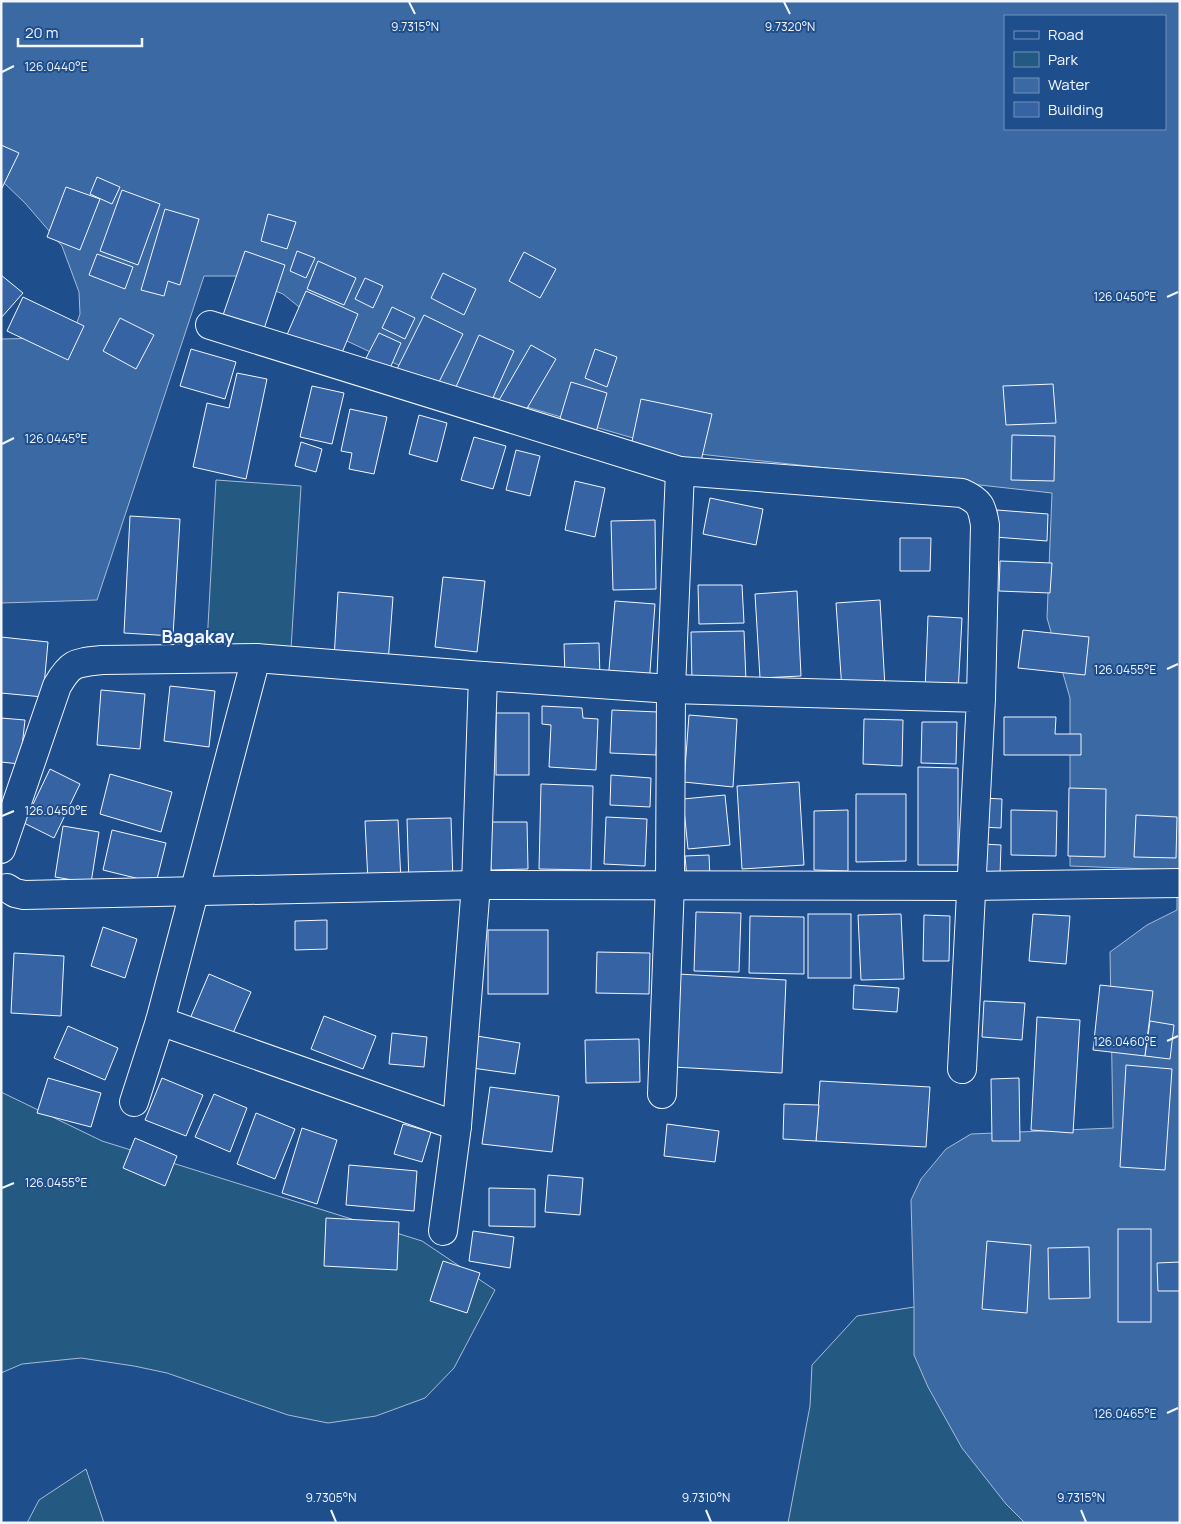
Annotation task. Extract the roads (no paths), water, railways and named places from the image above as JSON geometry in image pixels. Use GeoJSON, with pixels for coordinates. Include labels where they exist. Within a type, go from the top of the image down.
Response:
{"type":"FeatureCollection","features":[{"type":"Feature","properties":{"kind":"street"},"geometry":{"type":"LineString","coordinates":[[210,325],[680,471],[962,492],[974,498],[979,503],[983,512],[985,524],[981,698],[962,1069]]}},
{"type":"Feature","properties":{"kind":"street"},"geometry":{"type":"LineString","coordinates":[[662,1094],[670,884],[671,688],[680,471]]}},
{"type":"Feature","properties":{"kind":"street"},"geometry":{"type":"LineString","coordinates":[[1,849],[57,686],[66,670],[81,662],[102,660],[256,658],[483,676],[671,688],[981,698]]}},
{"type":"Feature","properties":{"kind":"street"},"geometry":{"type":"LineString","coordinates":[[134,1102],[160,1021],[256,658]]}},
{"type":"Feature","properties":{"kind":"street"},"geometry":{"type":"LineString","coordinates":[[443,1231],[457,1126],[476,885],[483,676]]}},
{"type":"Feature","properties":{"kind":"street"},"geometry":{"type":"LineString","coordinates":[[4,883],[15,894],[24,895],[476,885],[971,886],[1180,883]]}},
{"type":"Feature","properties":{"kind":"street"},"geometry":{"type":"LineString","coordinates":[[160,1021],[457,1126]]}},
{"type":"Feature","properties":{"kind":"water"},"geometry":{"type":"Polygon","coordinates":[[[1,1],[1180,1],[1180,1523],[1025,1523],[1006,1504],[962,1448],[928,1387],[914,1355],[911,1200],[921,1179],[946,1149],[971,1134],[1113,1128],[1110,952],[1147,925],[1177,910],[1177,870],[1070,866],[1070,698],[1047,618],[1052,493],[681,452],[424,377],[334,335],[283,294],[238,276],[204,276],[97,600],[1,603],[1,339],[51,338],[76,325],[80,314],[79,292],[62,246],[25,203],[1,180],[1,1]]]}},
{"type":"Feature","properties":{"kind":"district","name":"Bagakay"},"geometry":{"type":"Point","coordinates":[198,637]}}]}
